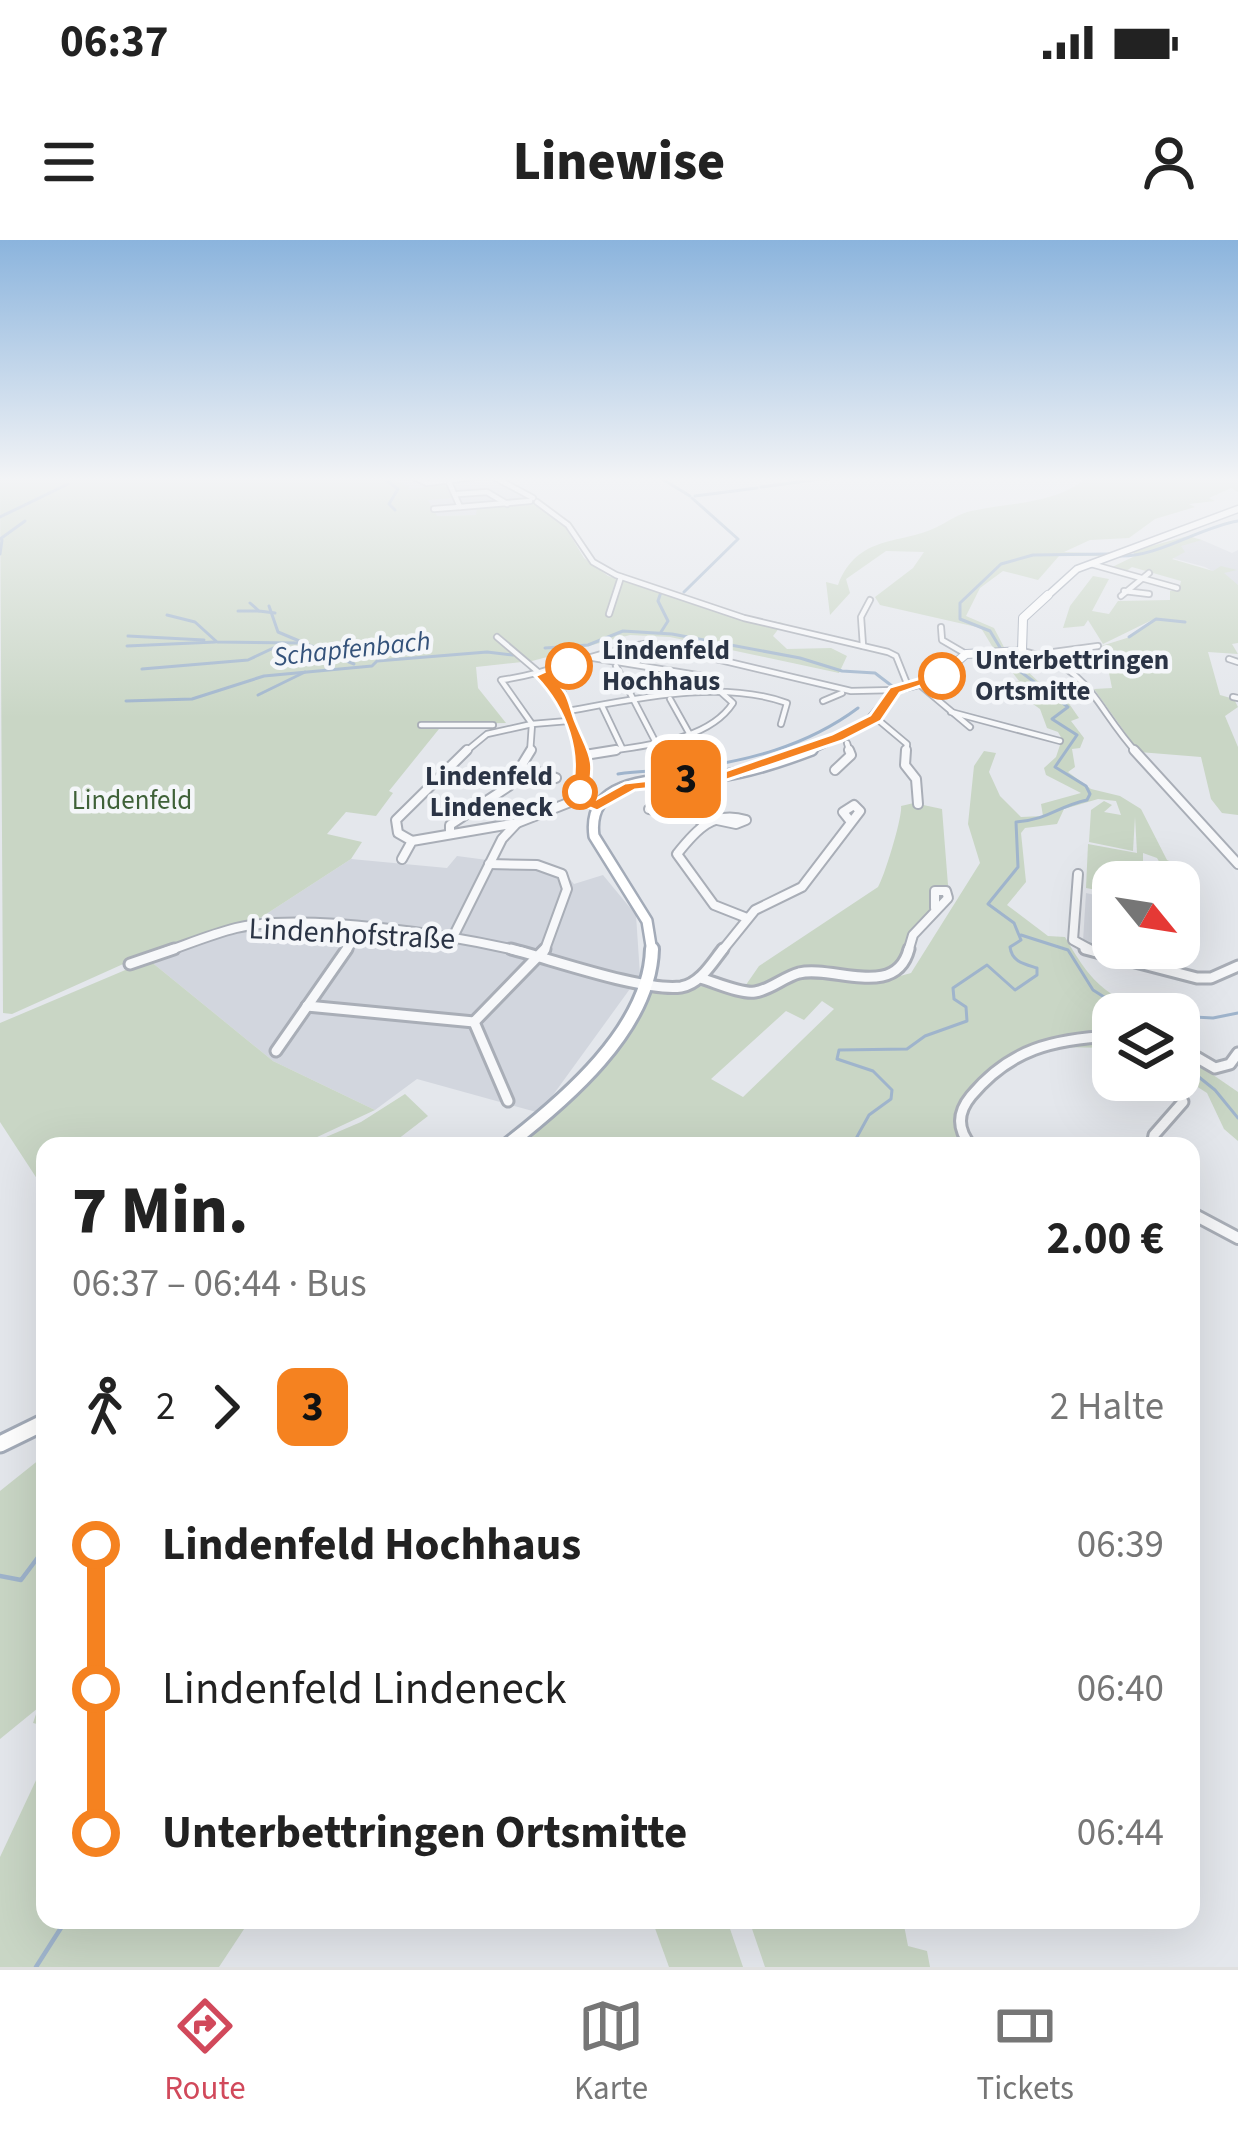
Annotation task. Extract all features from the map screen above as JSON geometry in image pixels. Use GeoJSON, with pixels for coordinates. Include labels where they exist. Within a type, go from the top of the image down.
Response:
{"type":"FeatureCollection","features":[{"type":"Feature","properties":{"kind":"main road"},"geometry":{"type":"LineString","coordinates":[[517,1137],[567,1094],[634,1008],[647,983],[653,951],[651,928],[603,855],[592,827],[597,806],[631,786],[715,777],[797,752],[876,718],[890,689],[920,685],[944,675],[966,654],[1022,651],[1023,618],[1068,574],[1109,558]]}},
{"type":"Feature","properties":{"kind":"main road"},"geometry":{"type":"LineString","coordinates":[[0,1444],[36,1426]]}},
{"type":"Feature","properties":{"kind":"street"},"geometry":{"type":"LineString","coordinates":[[590,558],[621,577],[744,618],[812,629],[896,656],[908,686]]}},
{"type":"Feature","properties":{"kind":"street"},"geometry":{"type":"LineString","coordinates":[[1091,564],[1178,588]]}},
{"type":"Feature","properties":{"kind":"street"},"geometry":{"type":"LineString","coordinates":[[1148,594],[1123,594],[1149,573]]}},
{"type":"Feature","properties":{"kind":"street"},"geometry":{"type":"LineString","coordinates":[[609,614],[621,577]]}},
{"type":"Feature","properties":{"kind":"street"},"geometry":{"type":"LineString","coordinates":[[863,646],[861,617],[870,600]]}},
{"type":"Feature","properties":{"kind":"street"},"geometry":{"type":"LineString","coordinates":[[941,627],[942,640],[966,654]]}},
{"type":"Feature","properties":{"kind":"street"},"geometry":{"type":"LineString","coordinates":[[497,637],[562,694],[568,721],[585,754],[578,799]]}},
{"type":"Feature","properties":{"kind":"street"},"geometry":{"type":"LineString","coordinates":[[450,834],[450,825],[491,803],[525,768],[536,744],[532,724],[501,680],[543,674],[627,646],[662,644],[851,691],[890,689]]}},
{"type":"Feature","properties":{"kind":"street"},"geometry":{"type":"LineString","coordinates":[[1022,651],[1041,654],[1098,646]]}},
{"type":"Feature","properties":{"kind":"street"},"geometry":{"type":"LineString","coordinates":[[1041,654],[1077,673],[1130,745],[1238,864]]}},
{"type":"Feature","properties":{"kind":"street"},"geometry":{"type":"LineString","coordinates":[[585,754],[713,725],[730,713],[733,703],[727,694],[679,668],[616,666],[593,658]]}},
{"type":"Feature","properties":{"kind":"street"},"geometry":{"type":"LineString","coordinates":[[1229,659],[1238,662]]}},
{"type":"Feature","properties":{"kind":"street"},"geometry":{"type":"LineString","coordinates":[[616,666],[655,741]]}},
{"type":"Feature","properties":{"kind":"street"},"geometry":{"type":"LineString","coordinates":[[920,685],[970,727]]}},
{"type":"Feature","properties":{"kind":"street"},"geometry":{"type":"LineString","coordinates":[[755,687],[773,694],[770,696]]}},
{"type":"Feature","properties":{"kind":"street"},"geometry":{"type":"LineString","coordinates":[[823,701],[836,692],[870,697],[890,689]]}},
{"type":"Feature","properties":{"kind":"street"},"geometry":{"type":"LineString","coordinates":[[568,711],[727,694],[770,696],[787,703],[781,724]]}},
{"type":"Feature","properties":{"kind":"street"},"geometry":{"type":"LineString","coordinates":[[670,699],[689,733]]}},
{"type":"Feature","properties":{"kind":"street"},"geometry":{"type":"LineString","coordinates":[[602,706],[622,748]]}},
{"type":"Feature","properties":{"kind":"street"},"geometry":{"type":"LineString","coordinates":[[951,712],[978,715],[1060,742]]}},
{"type":"Feature","properties":{"kind":"street"},"geometry":{"type":"LineString","coordinates":[[876,718],[908,744],[904,765],[916,779],[918,804]]}},
{"type":"Feature","properties":{"kind":"street"},"geometry":{"type":"LineString","coordinates":[[421,725],[498,727],[568,721]]}},
{"type":"Feature","properties":{"kind":"street"},"geometry":{"type":"LineString","coordinates":[[498,727],[473,739],[441,778],[398,817],[398,833],[412,841],[517,823],[578,799],[597,806]]}},
{"type":"Feature","properties":{"kind":"street"},"geometry":{"type":"LineString","coordinates":[[835,770],[851,755],[847,743]]}},
{"type":"Feature","properties":{"kind":"street"},"geometry":{"type":"LineString","coordinates":[[525,768],[556,778]]}},
{"type":"Feature","properties":{"kind":"street"},"geometry":{"type":"LineString","coordinates":[[674,795],[704,790],[717,783],[715,777]]}},
{"type":"Feature","properties":{"kind":"street"},"geometry":{"type":"LineString","coordinates":[[649,808],[694,816],[704,823]]}},
{"type":"Feature","properties":{"kind":"street"},"geometry":{"type":"LineString","coordinates":[[717,820],[704,823],[686,838],[677,854],[714,905],[747,918]]}},
{"type":"Feature","properties":{"kind":"street"},"geometry":{"type":"LineString","coordinates":[[851,822],[802,887],[747,918],[700,978],[741,992],[759,992],[802,972],[853,979],[890,973],[906,961],[913,935],[935,908]]}},
{"type":"Feature","properties":{"kind":"street"},"geometry":{"type":"LineString","coordinates":[[454,935],[517,823]]}},
{"type":"Feature","properties":{"kind":"street"},"geometry":{"type":"LineString","coordinates":[[403,860],[412,841]]}},
{"type":"Feature","properties":{"kind":"street"},"geometry":{"type":"LineString","coordinates":[[307,1006],[474,1022],[543,956],[567,882],[545,866],[490,864]]}},
{"type":"Feature","properties":{"kind":"street"},"geometry":{"type":"LineString","coordinates":[[1078,874],[1073,940],[1085,950],[1197,978],[1211,978],[1238,966]]}},
{"type":"Feature","properties":{"kind":"street","name":"Lindenhofstraße"},"geometry":{"type":"LineString","coordinates":[[130,964],[239,927],[361,929],[454,935],[673,988],[700,978]]}},
{"type":"Feature","properties":{"kind":"street"},"geometry":{"type":"LineString","coordinates":[[276,1051],[361,929]]}},
{"type":"Feature","properties":{"kind":"street"},"geometry":{"type":"LineString","coordinates":[[474,1022],[508,1101]]}},
{"type":"Feature","properties":{"kind":"street"},"geometry":{"type":"LineString","coordinates":[[962,1137],[959,1119],[964,1102],[995,1068],[1092,1036]]}},
{"type":"Feature","properties":{"kind":"street"},"geometry":{"type":"LineString","coordinates":[[1200,1059],[1215,1068],[1230,1064],[1238,1053]]}},
{"type":"Feature","properties":{"kind":"street"},"geometry":{"type":"LineString","coordinates":[[1154,1137],[1183,1102]]}},
{"type":"Feature","properties":{"kind":"street"},"geometry":{"type":"LineString","coordinates":[[1200,1218],[1238,1238]]}},
{"type":"Feature","properties":{"kind":"shaded area"},"geometry":{"type":"Polygon","coordinates":[[[1171,558],[1238,558],[1238,585],[1205,567],[1171,558]]]}},
{"type":"Feature","properties":{"kind":"shaded area"},"geometry":{"type":"Polygon","coordinates":[[[457,856],[562,870],[574,884],[603,875],[636,915],[640,975],[540,1113],[417,1079],[375,1110],[273,1061],[149,960],[254,922],[351,859],[447,868],[457,856]]]}},
{"type":"Feature","properties":{"kind":"shaded area"},"geometry":{"type":"Polygon","coordinates":[[[1086,893],[1092,894],[1092,947],[1083,941],[1086,893]]]}},
{"type":"Feature","properties":{"kind":"green space","name":"Lindenfeld"},"geometry":{"type":"Polygon","coordinates":[[[0,558],[584,558],[608,576],[732,614],[783,623],[773,636],[787,649],[831,648],[847,656],[839,673],[670,637],[630,635],[532,661],[476,667],[478,688],[506,723],[443,724],[389,791],[393,793],[376,816],[346,812],[327,834],[362,842],[351,859],[254,922],[141,956],[12,1014],[3,1013],[0,558]]]}},
{"type":"Feature","properties":{"kind":"green space"},"geometry":{"type":"Polygon","coordinates":[[[856,558],[877,558],[846,579],[850,593],[830,615],[826,582],[838,585],[856,558]]]}},
{"type":"Feature","properties":{"kind":"green space"},"geometry":{"type":"Polygon","coordinates":[[[920,558],[1058,558],[1038,580],[1003,571],[980,588],[966,616],[994,628],[1006,651],[995,651],[981,628],[880,605],[875,597],[920,558]]]}},
{"type":"Feature","properties":{"kind":"green space"},"geometry":{"type":"Polygon","coordinates":[[[1132,558],[1175,558],[1213,571],[1221,566],[1237,570],[1224,573],[1238,585],[1238,643],[1232,644],[1238,654],[1208,652],[1220,695],[1234,699],[1238,707],[1225,716],[1238,747],[1238,815],[1222,813],[1211,799],[1201,757],[1139,752],[1094,689],[1112,688],[1108,668],[1116,668],[1098,647],[1130,637],[1152,620],[1103,644],[1088,620],[1084,626],[1063,628],[1070,606],[1093,576],[1109,579],[1092,611],[1109,614],[1118,601],[1170,600],[1170,591],[1179,589],[1181,581],[1132,567],[1122,574],[1108,569],[1132,558]]]}},
{"type":"Feature","properties":{"kind":"green space"},"geometry":{"type":"Polygon","coordinates":[[[999,655],[1010,655],[1041,684],[1067,693],[1063,695],[1079,718],[1071,721],[1084,738],[1080,748],[1072,749],[1075,767],[1068,772],[1091,789],[1120,796],[1141,809],[1169,861],[1143,853],[1143,861],[1092,861],[1092,889],[1086,888],[1088,844],[1137,853],[1135,817],[1133,851],[1089,842],[1091,810],[1104,801],[1112,805],[1104,812],[1121,815],[1116,801],[1098,799],[1064,809],[1057,824],[1025,828],[1021,833],[1026,882],[1007,905],[1048,936],[1065,937],[1091,976],[1111,993],[1092,993],[1092,1048],[1057,1047],[1079,1037],[1028,1049],[1002,1062],[979,1083],[961,1108],[962,1137],[522,1137],[579,1088],[652,990],[705,986],[745,996],[761,990],[741,992],[759,966],[878,887],[901,806],[914,803],[942,809],[948,885],[946,891],[935,891],[935,908],[913,935],[903,965],[861,980],[875,983],[911,973],[980,863],[968,824],[974,766],[984,751],[996,753],[989,772],[1000,796],[1021,817],[1043,816],[1041,804],[1081,793],[1046,775],[1044,768],[1056,757],[1062,739],[1047,728],[1040,709],[1006,685],[1019,681],[999,655]],[[822,1001],[804,1020],[786,1011],[711,1079],[743,1097],[834,1009],[822,1001]]]}},
{"type":"Feature","properties":{"kind":"green space"},"geometry":{"type":"Polygon","coordinates":[[[149,960],[273,1061],[375,1110],[317,1137],[36,1137],[36,1177],[0,1122],[0,1023],[149,960]]]}},
{"type":"Feature","properties":{"kind":"green space"},"geometry":{"type":"Polygon","coordinates":[[[1200,1051],[1206,1070],[1238,1092],[1238,1141],[1224,1129],[1207,1093],[1200,1088],[1200,1051]]]}},
{"type":"Feature","properties":{"kind":"green space"},"geometry":{"type":"Polygon","coordinates":[[[405,1094],[428,1116],[401,1137],[326,1137],[405,1094]]]}},
{"type":"Feature","properties":{"kind":"green space"},"geometry":{"type":"Polygon","coordinates":[[[36,1462],[36,1710],[0,1739],[0,1491],[36,1462]]]}},
{"type":"Feature","properties":{"kind":"green space"},"geometry":{"type":"Polygon","coordinates":[[[36,1780],[36,1929],[244,1929],[219,1967],[0,1967],[0,1857],[36,1780]]]}},
{"type":"Feature","properties":{"kind":"green space"},"geometry":{"type":"Polygon","coordinates":[[[655,1929],[730,1929],[743,1967],[669,1967],[655,1929]]]}},
{"type":"Feature","properties":{"kind":"green space"},"geometry":{"type":"Polygon","coordinates":[[[752,1929],[905,1929],[908,1946],[927,1951],[930,1967],[765,1967],[752,1929]]]}},
{"type":"Feature","properties":{"kind":"waterway"},"geometry":{"type":"LineString","coordinates":[[684,592],[719,558]]}},
{"type":"Feature","properties":{"kind":"waterway"},"geometry":{"type":"LineString","coordinates":[[857,1137],[869,1115],[891,1099],[892,1090],[873,1071],[837,1059],[839,1050],[907,1049],[925,1036],[967,1021],[966,1007],[954,999],[953,988],[987,965],[1015,990],[1037,975],[1037,968],[1019,962],[1011,952],[1010,947],[1021,940],[1014,923],[988,904],[1018,867],[1016,822],[1087,800],[1090,794],[1086,786],[1055,767],[1077,735],[1052,719],[1068,707],[1010,664],[990,631],[960,619],[960,603],[1001,564],[1024,558]]}},
{"type":"Feature","properties":{"kind":"waterway"},"geometry":{"type":"LineString","coordinates":[[661,592],[658,601],[668,621],[661,632]]}},
{"type":"Feature","properties":{"kind":"waterway"},"geometry":{"type":"LineString","coordinates":[[250,603],[259,611]]}},
{"type":"Feature","properties":{"kind":"waterway"},"geometry":{"type":"LineString","coordinates":[[269,606],[271,613]]}},
{"type":"Feature","properties":{"kind":"waterway"},"geometry":{"type":"LineString","coordinates":[[238,611],[259,611]]}},
{"type":"Feature","properties":{"kind":"waterway"},"geometry":{"type":"LineString","coordinates":[[259,611],[271,613]]}},
{"type":"Feature","properties":{"kind":"waterway"},"geometry":{"type":"LineString","coordinates":[[271,613],[278,632],[354,664]]}},
{"type":"Feature","properties":{"kind":"waterway"},"geometry":{"type":"LineString","coordinates":[[167,615],[195,622],[217,642],[302,643]]}},
{"type":"Feature","properties":{"kind":"waterway"},"geometry":{"type":"LineString","coordinates":[[1129,637],[1156,619],[1185,622]]}},
{"type":"Feature","properties":{"kind":"waterway","name":"Schapfenbach"},"geometry":{"type":"LineString","coordinates":[[545,648],[588,645],[623,631],[672,634],[800,658],[842,671],[875,673],[892,686]]}},
{"type":"Feature","properties":{"kind":"waterway"},"geometry":{"type":"LineString","coordinates":[[128,636],[204,640]]}},
{"type":"Feature","properties":{"kind":"waterway"},"geometry":{"type":"LineString","coordinates":[[127,646],[215,642]]}},
{"type":"Feature","properties":{"kind":"waterway"},"geometry":{"type":"LineString","coordinates":[[142,669],[248,660],[284,643]]}},
{"type":"Feature","properties":{"kind":"waterway","name":"Schapfenbach"},"geometry":{"type":"LineString","coordinates":[[304,672],[372,666],[377,661],[487,652],[513,655]]}},
{"type":"Feature","properties":{"kind":"waterway","name":"Schapfenbach"},"geometry":{"type":"LineString","coordinates":[[126,701],[192,699],[264,676],[304,672]]}},
{"type":"Feature","properties":{"kind":"waterway"},"geometry":{"type":"LineString","coordinates":[[258,695],[304,672]]}},
{"type":"Feature","properties":{"kind":"waterway"},"geometry":{"type":"LineString","coordinates":[[618,774],[753,757],[818,733],[858,708]]}},
{"type":"Feature","properties":{"kind":"waterway"},"geometry":{"type":"LineString","coordinates":[[1021,935],[1068,950],[1098,993]]}},
{"type":"Feature","properties":{"kind":"waterway"},"geometry":{"type":"LineString","coordinates":[[1200,1017],[1238,1013]]}},
{"type":"Feature","properties":{"kind":"waterway"},"geometry":{"type":"LineString","coordinates":[[1200,1078],[1238,1118]]}},
{"type":"Feature","properties":{"kind":"waterway"},"geometry":{"type":"LineString","coordinates":[[0,1576],[21,1580],[36,1560]]}},
{"type":"Feature","properties":{"kind":"waterway"},"geometry":{"type":"LineString","coordinates":[[36,1967],[60,1929]]}},
{"type":"Feature","properties":{"kind":"bus line","name":"3"},"geometry":{"type":"LineString","coordinates":[[569,666],[542,676],[562,694],[568,721],[584,749],[584,778],[577,797],[597,806],[631,786],[724,776],[837,738],[876,718],[895,690],[942,676]]}},
{"type":"Feature","properties":{"kind":"place","name":"Lindenfeld Hochhaus"},"geometry":{"type":"Point","coordinates":[569,666]}},
{"type":"Feature","properties":{"kind":"place","name":"Unterbettringen Ortsmitte"},"geometry":{"type":"Point","coordinates":[942,676]}},
{"type":"Feature","properties":{"kind":"place","name":"Lindenfeld Lindeneck"},"geometry":{"type":"Point","coordinates":[580,792]}}]}
